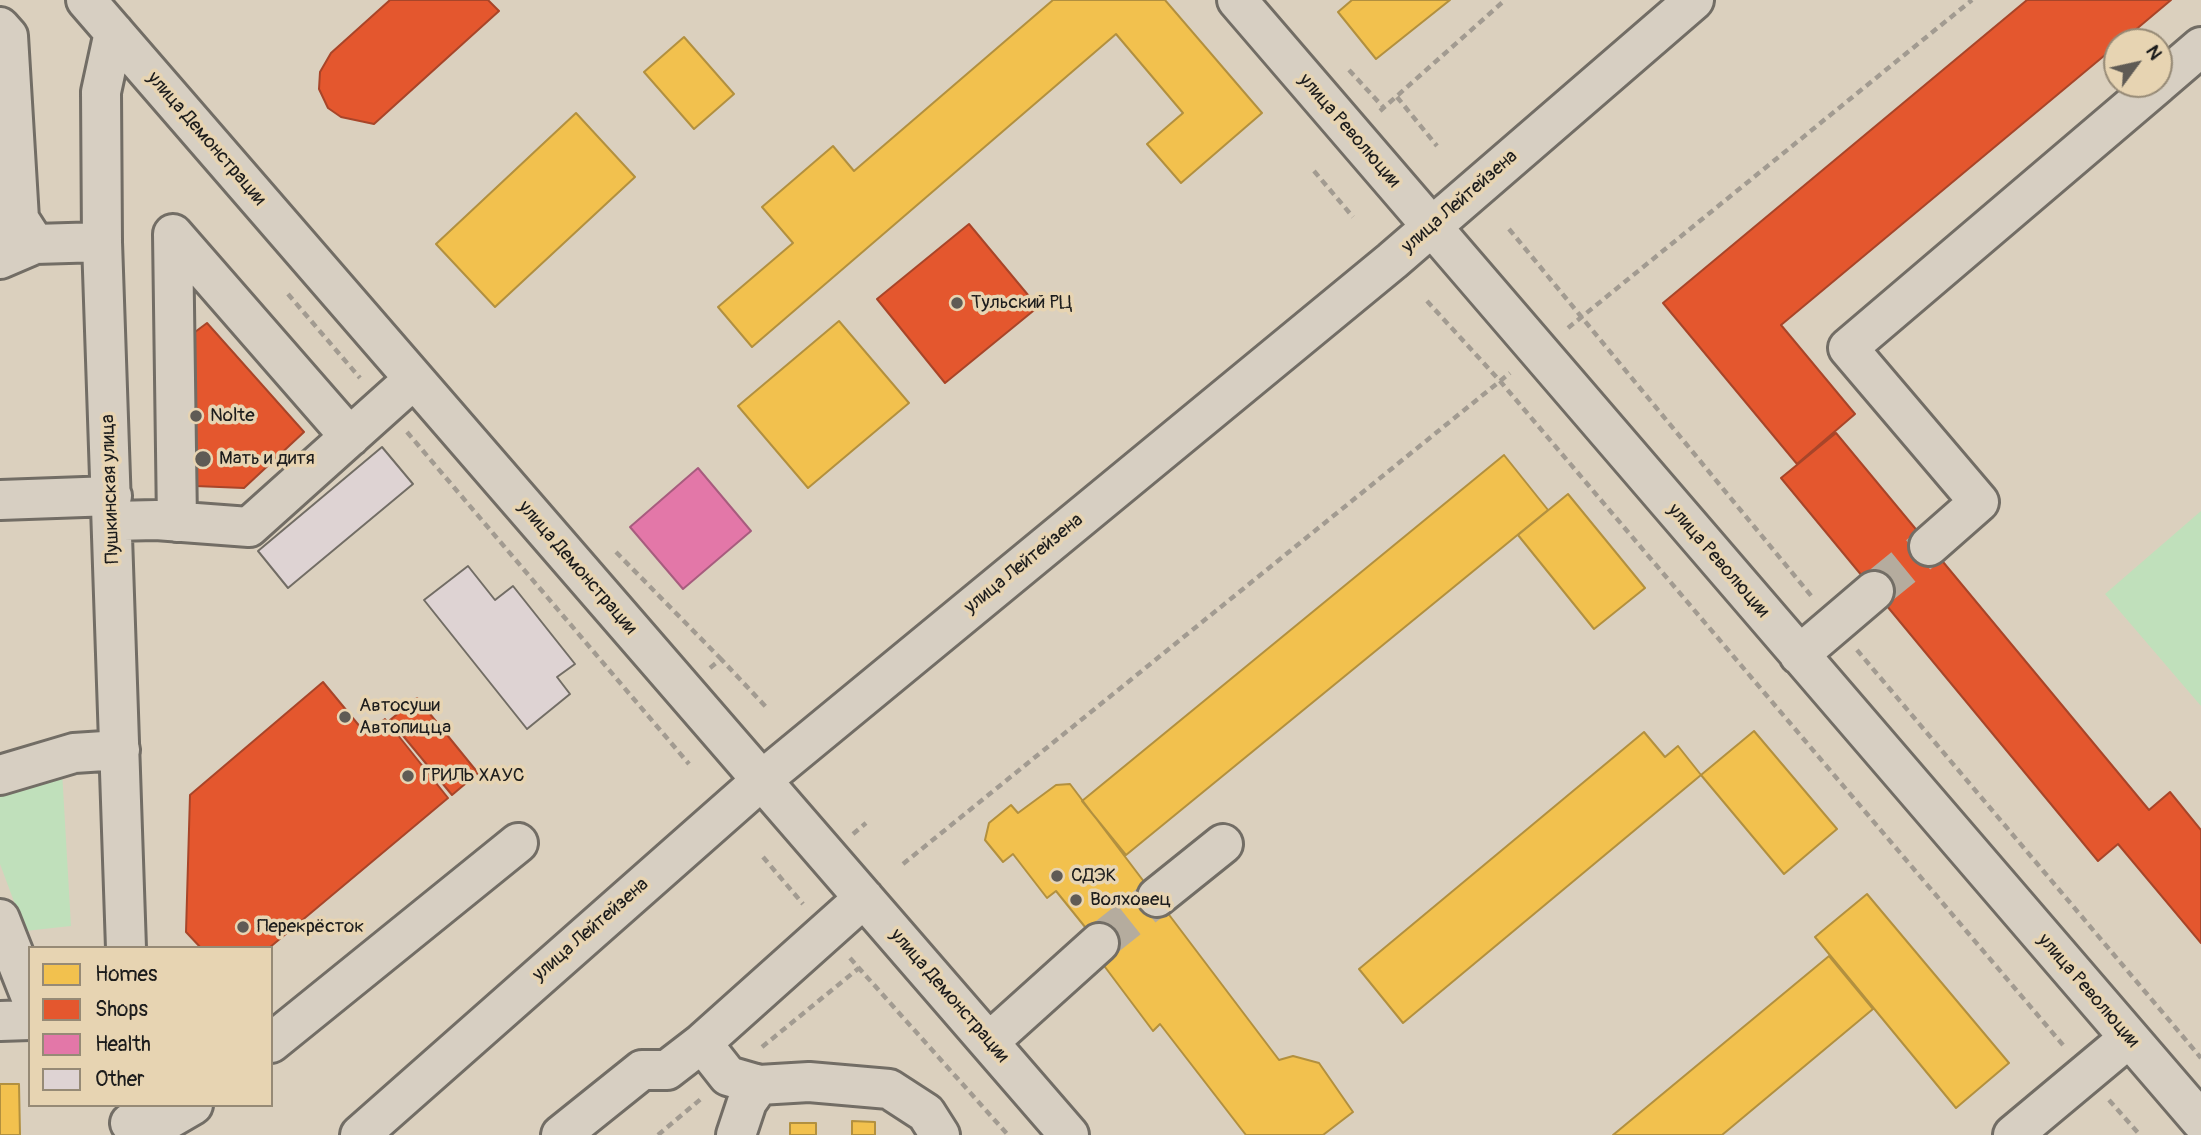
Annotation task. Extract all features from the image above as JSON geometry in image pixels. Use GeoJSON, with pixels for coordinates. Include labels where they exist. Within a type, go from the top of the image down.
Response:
{"type":"FeatureCollection","features":[{"type":"Feature","properties":{"kind":"street","name":"улица Демонстрации"},"geometry":{"type":"LineString","coordinates":[[86,0],[1069,1135]]}},
{"type":"Feature","properties":{"kind":"street","name":"улица Революции"},"geometry":{"type":"LineString","coordinates":[[1237,0],[2201,1121]]}},
{"type":"Feature","properties":{"kind":"street","name":"улица Лейтейзена"},"geometry":{"type":"LineString","coordinates":[[360,1135],[762,780],[1391,261],[1694,0]]}},
{"type":"Feature","properties":{"kind":"street"},"geometry":{"type":"LineString","coordinates":[[0,27],[8,36],[18,228],[0,259]]}},
{"type":"Feature","properties":{"kind":"street","name":"Пушкинская улица"},"geometry":{"type":"LineString","coordinates":[[114,32],[101,92],[102,242],[126,946]]}},
{"type":"Feature","properties":{"kind":"street"},"geometry":{"type":"LineString","coordinates":[[2173,70],[2201,47]]}},
{"type":"Feature","properties":{"kind":"street"},"geometry":{"type":"LineString","coordinates":[[1930,546],[1979,502],[1848,348],[2140,98]]}},
{"type":"Feature","properties":{"kind":"street"},"geometry":{"type":"LineString","coordinates":[[18,228],[102,242]]}},
{"type":"Feature","properties":{"kind":"street"},"geometry":{"type":"LineString","coordinates":[[177,522],[173,234],[350,437]]}},
{"type":"Feature","properties":{"kind":"street"},"geometry":{"type":"LineString","coordinates":[[0,500],[112,508],[156,520],[249,527],[414,379]]}},
{"type":"Feature","properties":{"kind":"street"},"geometry":{"type":"LineString","coordinates":[[1799,655],[1874,591]]}},
{"type":"Feature","properties":{"kind":"street"},"geometry":{"type":"LineString","coordinates":[[0,775],[74,753],[120,750]]}},
{"type":"Feature","properties":{"kind":"street"},"geometry":{"type":"LineString","coordinates":[[273,1041],[518,843]]}},
{"type":"Feature","properties":{"kind":"street"},"geometry":{"type":"LineString","coordinates":[[1157,897],[1223,844]]}},
{"type":"Feature","properties":{"kind":"street"},"geometry":{"type":"LineString","coordinates":[[561,1135],[642,1070],[667,1070],[702,1043],[864,898]]}},
{"type":"Feature","properties":{"kind":"street"},"geometry":{"type":"LineString","coordinates":[[0,919],[28,990]]}},
{"type":"Feature","properties":{"kind":"street"},"geometry":{"type":"LineString","coordinates":[[989,1042],[1099,943]]}},
{"type":"Feature","properties":{"kind":"street"},"geometry":{"type":"LineString","coordinates":[[0,1021],[28,1020]]}},
{"type":"Feature","properties":{"kind":"street"},"geometry":{"type":"LineString","coordinates":[[2013,1135],[2129,1038]]}},
{"type":"Feature","properties":{"kind":"street"},"geometry":{"type":"LineString","coordinates":[[702,1043],[728,1076],[759,1085],[809,1082],[889,1089],[926,1114],[940,1135]]}},
{"type":"Feature","properties":{"kind":"street"},"geometry":{"type":"LineString","coordinates":[[736,1135],[747,1102],[759,1085]]}},
{"type":"Feature","properties":{"kind":"street"},"geometry":{"type":"LineString","coordinates":[[130,1121],[169,1119],[190,1107]]}},
{"type":"Feature","properties":{"kind":"path"},"geometry":{"type":"LineString","coordinates":[[1374,117],[1505,0]]}},
{"type":"Feature","properties":{"kind":"path"},"geometry":{"type":"LineString","coordinates":[[1564,332],[1972,0]]}},
{"type":"Feature","properties":{"kind":"path"},"geometry":{"type":"LineString","coordinates":[[1397,97],[1437,146]]}},
{"type":"Feature","properties":{"kind":"path"},"geometry":{"type":"LineString","coordinates":[[1314,171],[1353,217]]}},
{"type":"Feature","properties":{"kind":"path"},"geometry":{"type":"LineString","coordinates":[[1427,301],[1500,381],[2140,1135]]}},
{"type":"Feature","properties":{"kind":"path"},"geometry":{"type":"LineString","coordinates":[[903,864],[1516,368]]}},
{"type":"Feature","properties":{"kind":"path"},"geometry":{"type":"LineString","coordinates":[[704,673],[721,659],[766,706]]}},
{"type":"Feature","properties":{"kind":"path"},"geometry":{"type":"LineString","coordinates":[[648,716],[689,764]]}},
{"type":"Feature","properties":{"kind":"path"},"geometry":{"type":"LineString","coordinates":[[850,837],[866,823]]}},
{"type":"Feature","properties":{"kind":"path"},"geometry":{"type":"LineString","coordinates":[[763,858],[1008,1135]]}},
{"type":"Feature","properties":{"kind":"green space"},"geometry":{"type":"Polygon","coordinates":[[[2201,511],[2201,706],[2105,594],[2201,511]]]}},
{"type":"Feature","properties":{"kind":"green space"},"geometry":{"type":"Polygon","coordinates":[[[62,771],[71,926],[25,931],[0,864],[0,789],[62,771]]]}},
{"type":"Feature","properties":{"kind":"building: Homes"},"geometry":{"type":"Polygon","coordinates":[[[1053,0],[1165,0],[1262,113],[1181,183],[1147,144],[1183,113],[1116,34],[752,347],[718,307],[793,243],[762,207],[833,146],[854,171],[1053,0]]]}},
{"type":"Feature","properties":{"kind":"building: Homes"},"geometry":{"type":"Polygon","coordinates":[[[1352,0],[1450,0],[1376,59],[1338,12],[1352,0]]]}},
{"type":"Feature","properties":{"kind":"building: Homes"},"geometry":{"type":"Polygon","coordinates":[[[684,37],[734,94],[694,129],[644,72],[684,37]]]}},
{"type":"Feature","properties":{"kind":"building: Homes"},"geometry":{"type":"Polygon","coordinates":[[[576,113],[635,177],[495,307],[436,244],[576,113]]]}},
{"type":"Feature","properties":{"kind":"building: Homes"},"geometry":{"type":"Polygon","coordinates":[[[839,321],[909,403],[808,488],[738,406],[839,321]]]}},
{"type":"Feature","properties":{"kind":"building: Homes"},"geometry":{"type":"Polygon","coordinates":[[[1504,455],[1548,510],[1126,855],[1082,801],[1504,455]]]}},
{"type":"Feature","properties":{"kind":"building: Homes"},"geometry":{"type":"Polygon","coordinates":[[[1568,494],[1645,588],[1594,629],[1518,535],[1568,494]]]}},
{"type":"Feature","properties":{"kind":"building: Homes"},"geometry":{"type":"Polygon","coordinates":[[[1754,731],[1837,829],[1784,874],[1701,775],[1754,731]]]}},
{"type":"Feature","properties":{"kind":"building: Homes"},"geometry":{"type":"Polygon","coordinates":[[[1644,732],[1665,757],[1678,746],[1701,775],[1403,1023],[1359,969],[1644,732]]]}},
{"type":"Feature","properties":{"kind":"building: Homes"},"geometry":{"type":"Polygon","coordinates":[[[1070,784],[1279,1060],[1293,1056],[1319,1063],[1353,1112],[1323,1135],[1246,1135],[1160,1024],[1153,1031],[1099,959],[1106,953],[1056,891],[1047,898],[1013,854],[1003,862],[985,840],[989,823],[1011,805],[1018,813],[1056,785],[1070,784]]]}},
{"type":"Feature","properties":{"kind":"building: Homes"},"geometry":{"type":"Polygon","coordinates":[[[1867,894],[2009,1063],[1956,1108],[1815,937],[1867,894]]]}},
{"type":"Feature","properties":{"kind":"building: Homes"},"geometry":{"type":"Polygon","coordinates":[[[1829,956],[1873,1009],[1722,1135],[1613,1135],[1829,956]]]}},
{"type":"Feature","properties":{"kind":"building: Homes"},"geometry":{"type":"Polygon","coordinates":[[[0,1084],[19,1084],[20,1135],[0,1135],[0,1084]]]}},
{"type":"Feature","properties":{"kind":"building: Homes"},"geometry":{"type":"Polygon","coordinates":[[[852,1121],[875,1122],[875,1135],[852,1135],[852,1121]]]}},
{"type":"Feature","properties":{"kind":"building: Homes"},"geometry":{"type":"Polygon","coordinates":[[[790,1123],[816,1123],[816,1135],[790,1135],[790,1123]]]}},
{"type":"Feature","properties":{"kind":"building: Shops"},"geometry":{"type":"Polygon","coordinates":[[[390,0],[488,0],[499,11],[374,124],[341,117],[328,108],[319,89],[320,72],[331,53],[390,0]]]}},
{"type":"Feature","properties":{"kind":"building: Shops"},"geometry":{"type":"Polygon","coordinates":[[[2027,0],[2171,0],[2138,28],[2103,28],[2103,57],[1781,325],[1855,414],[1797,464],[1663,303],[2027,0]]]}},
{"type":"Feature","properties":{"kind":"building: Shops","name":"Тульский РЦ"},"geometry":{"type":"Polygon","coordinates":[[[969,224],[1038,307],[945,383],[877,299],[969,224]]]}},
{"type":"Feature","properties":{"kind":"building: Shops"},"geometry":{"type":"Polygon","coordinates":[[[207,323],[304,432],[244,488],[195,486],[191,335],[207,323]]]}},
{"type":"Feature","properties":{"kind":"building: Shops"},"geometry":{"type":"Polygon","coordinates":[[[1836,433],[2149,810],[2170,792],[2201,830],[2201,943],[2118,844],[2098,861],[1781,478],[1836,433]]]}},
{"type":"Feature","properties":{"kind":"building: Shops"},"geometry":{"type":"Polygon","coordinates":[[[323,682],[366,734],[385,719],[448,798],[271,946],[199,946],[186,932],[190,795],[323,682]]]}},
{"type":"Feature","properties":{"kind":"building: Shops"},"geometry":{"type":"Polygon","coordinates":[[[417,698],[478,773],[452,795],[390,720],[417,698]]]}},
{"type":"Feature","properties":{"kind":"building: Health"},"geometry":{"type":"Polygon","coordinates":[[[698,468],[751,531],[683,589],[630,527],[698,468]]]}},
{"type":"Feature","properties":{"kind":"building: Other"},"geometry":{"type":"Polygon","coordinates":[[[382,447],[413,484],[288,588],[258,551],[382,447]]]}},
{"type":"Feature","properties":{"kind":"building: Other"},"geometry":{"type":"Polygon","coordinates":[[[468,566],[495,600],[513,586],[575,664],[557,677],[570,694],[527,729],[424,600],[468,566]]]}},
{"type":"Feature","properties":{"kind":"tunnel"},"geometry":{"type":"LineString","coordinates":[[1874,591],[1929,546]]}},
{"type":"Feature","properties":{"kind":"tunnel"},"geometry":{"type":"LineString","coordinates":[[1099,943],[1157,897]]}},
{"type":"Feature","properties":{"kind":"place","name":"Тульский РЦ"},"geometry":{"type":"Point","coordinates":[957,303]}},
{"type":"Feature","properties":{"kind":"place","name":"Nolte"},"geometry":{"type":"Point","coordinates":[196,416]}},
{"type":"Feature","properties":{"kind":"place","name":"Мать и дитя"},"geometry":{"type":"Point","coordinates":[203,459]}},
{"type":"Feature","properties":{"kind":"place","name":"Автосуши Автопицца"},"geometry":{"type":"Point","coordinates":[345,717]}},
{"type":"Feature","properties":{"kind":"place","name":"ГРИЛЬ ХАУС"},"geometry":{"type":"Point","coordinates":[408,776]}},
{"type":"Feature","properties":{"kind":"place","name":"СДЭК"},"geometry":{"type":"Point","coordinates":[1057,876]}},
{"type":"Feature","properties":{"kind":"place","name":"Волховец"},"geometry":{"type":"Point","coordinates":[1076,900]}},
{"type":"Feature","properties":{"kind":"place","name":"Перекрёсток"},"geometry":{"type":"Point","coordinates":[243,927]}}]}
